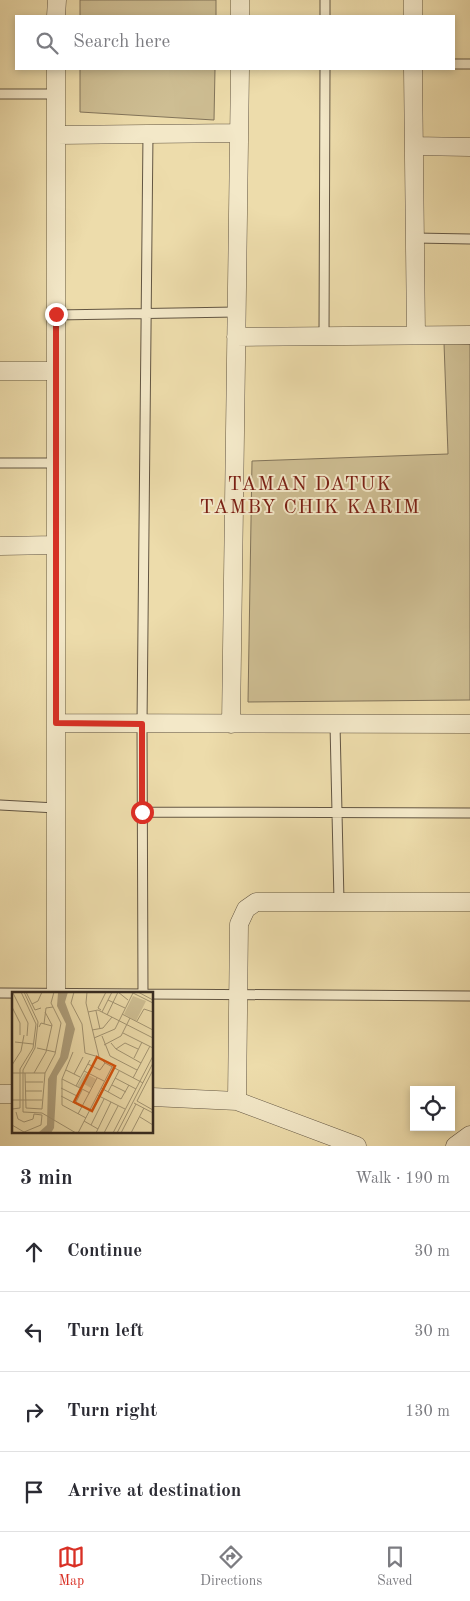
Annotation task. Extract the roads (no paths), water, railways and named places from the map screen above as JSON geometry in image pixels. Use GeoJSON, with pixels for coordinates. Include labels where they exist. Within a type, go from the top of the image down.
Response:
{"type":"FeatureCollection","features":[{"type":"Feature","properties":{"kind":"street"},"geometry":{"type":"LineString","coordinates":[[56,0],[56,15]]}},
{"type":"Feature","properties":{"kind":"street"},"geometry":{"type":"LineString","coordinates":[[240,0],[240,15]]}},
{"type":"Feature","properties":{"kind":"street"},"geometry":{"type":"LineString","coordinates":[[413,0],[413,15]]}},
{"type":"Feature","properties":{"kind":"street"},"geometry":{"type":"LineString","coordinates":[[56,70],[56,992]]}},
{"type":"Feature","properties":{"kind":"street"},"geometry":{"type":"LineString","coordinates":[[232,724],[240,70]]}},
{"type":"Feature","properties":{"kind":"street"},"geometry":{"type":"LineString","coordinates":[[413,70],[416,335]]}},
{"type":"Feature","properties":{"kind":"street"},"geometry":{"type":"LineString","coordinates":[[57,136],[239,133]]}},
{"type":"Feature","properties":{"kind":"street"},"geometry":{"type":"LineString","coordinates":[[414,146],[470,147]]}},
{"type":"Feature","properties":{"kind":"street"},"geometry":{"type":"LineString","coordinates":[[236,337],[470,335]]}},
{"type":"Feature","properties":{"kind":"street"},"geometry":{"type":"LineString","coordinates":[[0,371],[56,372]]}},
{"type":"Feature","properties":{"kind":"street"},"geometry":{"type":"LineString","coordinates":[[0,546],[56,545]]}},
{"type":"Feature","properties":{"kind":"street"},"geometry":{"type":"LineString","coordinates":[[56,723],[470,724]]}},
{"type":"Feature","properties":{"kind":"street"},"geometry":{"type":"LineString","coordinates":[[237,1101],[239,924],[246,909],[256,902],[470,902]]}},
{"type":"Feature","properties":{"kind":"street"},"geometry":{"type":"LineString","coordinates":[[154,1098],[237,1101],[357,1146]]}},
{"type":"Feature","properties":{"kind":"street"},"geometry":{"type":"LineString","coordinates":[[455,1146],[470,1136]]}},
{"type":"Feature","properties":{"kind":"lane"},"geometry":{"type":"LineString","coordinates":[[325,0],[325,15]]}},
{"type":"Feature","properties":{"kind":"lane"},"geometry":{"type":"LineString","coordinates":[[455,64],[470,64]]}},
{"type":"Feature","properties":{"kind":"lane"},"geometry":{"type":"LineString","coordinates":[[324,336],[325,70]]}},
{"type":"Feature","properties":{"kind":"lane"},"geometry":{"type":"LineString","coordinates":[[0,94],[56,94]]}},
{"type":"Feature","properties":{"kind":"lane"},"geometry":{"type":"LineString","coordinates":[[143,992],[142,724],[148,134]]}},
{"type":"Feature","properties":{"kind":"lane"},"geometry":{"type":"LineString","coordinates":[[415,238],[470,239]]}},
{"type":"Feature","properties":{"kind":"lane"},"geometry":{"type":"LineString","coordinates":[[56,314],[236,312]]}},
{"type":"Feature","properties":{"kind":"lane"},"geometry":{"type":"LineString","coordinates":[[0,463],[56,462]]}},
{"type":"Feature","properties":{"kind":"lane"},"geometry":{"type":"LineString","coordinates":[[335,724],[339,901]]}},
{"type":"Feature","properties":{"kind":"lane"},"geometry":{"type":"LineString","coordinates":[[0,805],[56,808]]}},
{"type":"Feature","properties":{"kind":"lane"},"geometry":{"type":"LineString","coordinates":[[142,812],[470,814]]}},
{"type":"Feature","properties":{"kind":"lane"},"geometry":{"type":"LineString","coordinates":[[154,994],[470,996]]}},
{"type":"Feature","properties":{"kind":"district","name":"TAMAN DATUK TAMBY CHIK KARIM"},"geometry":{"type":"Point","coordinates":[310,494]}}]}
